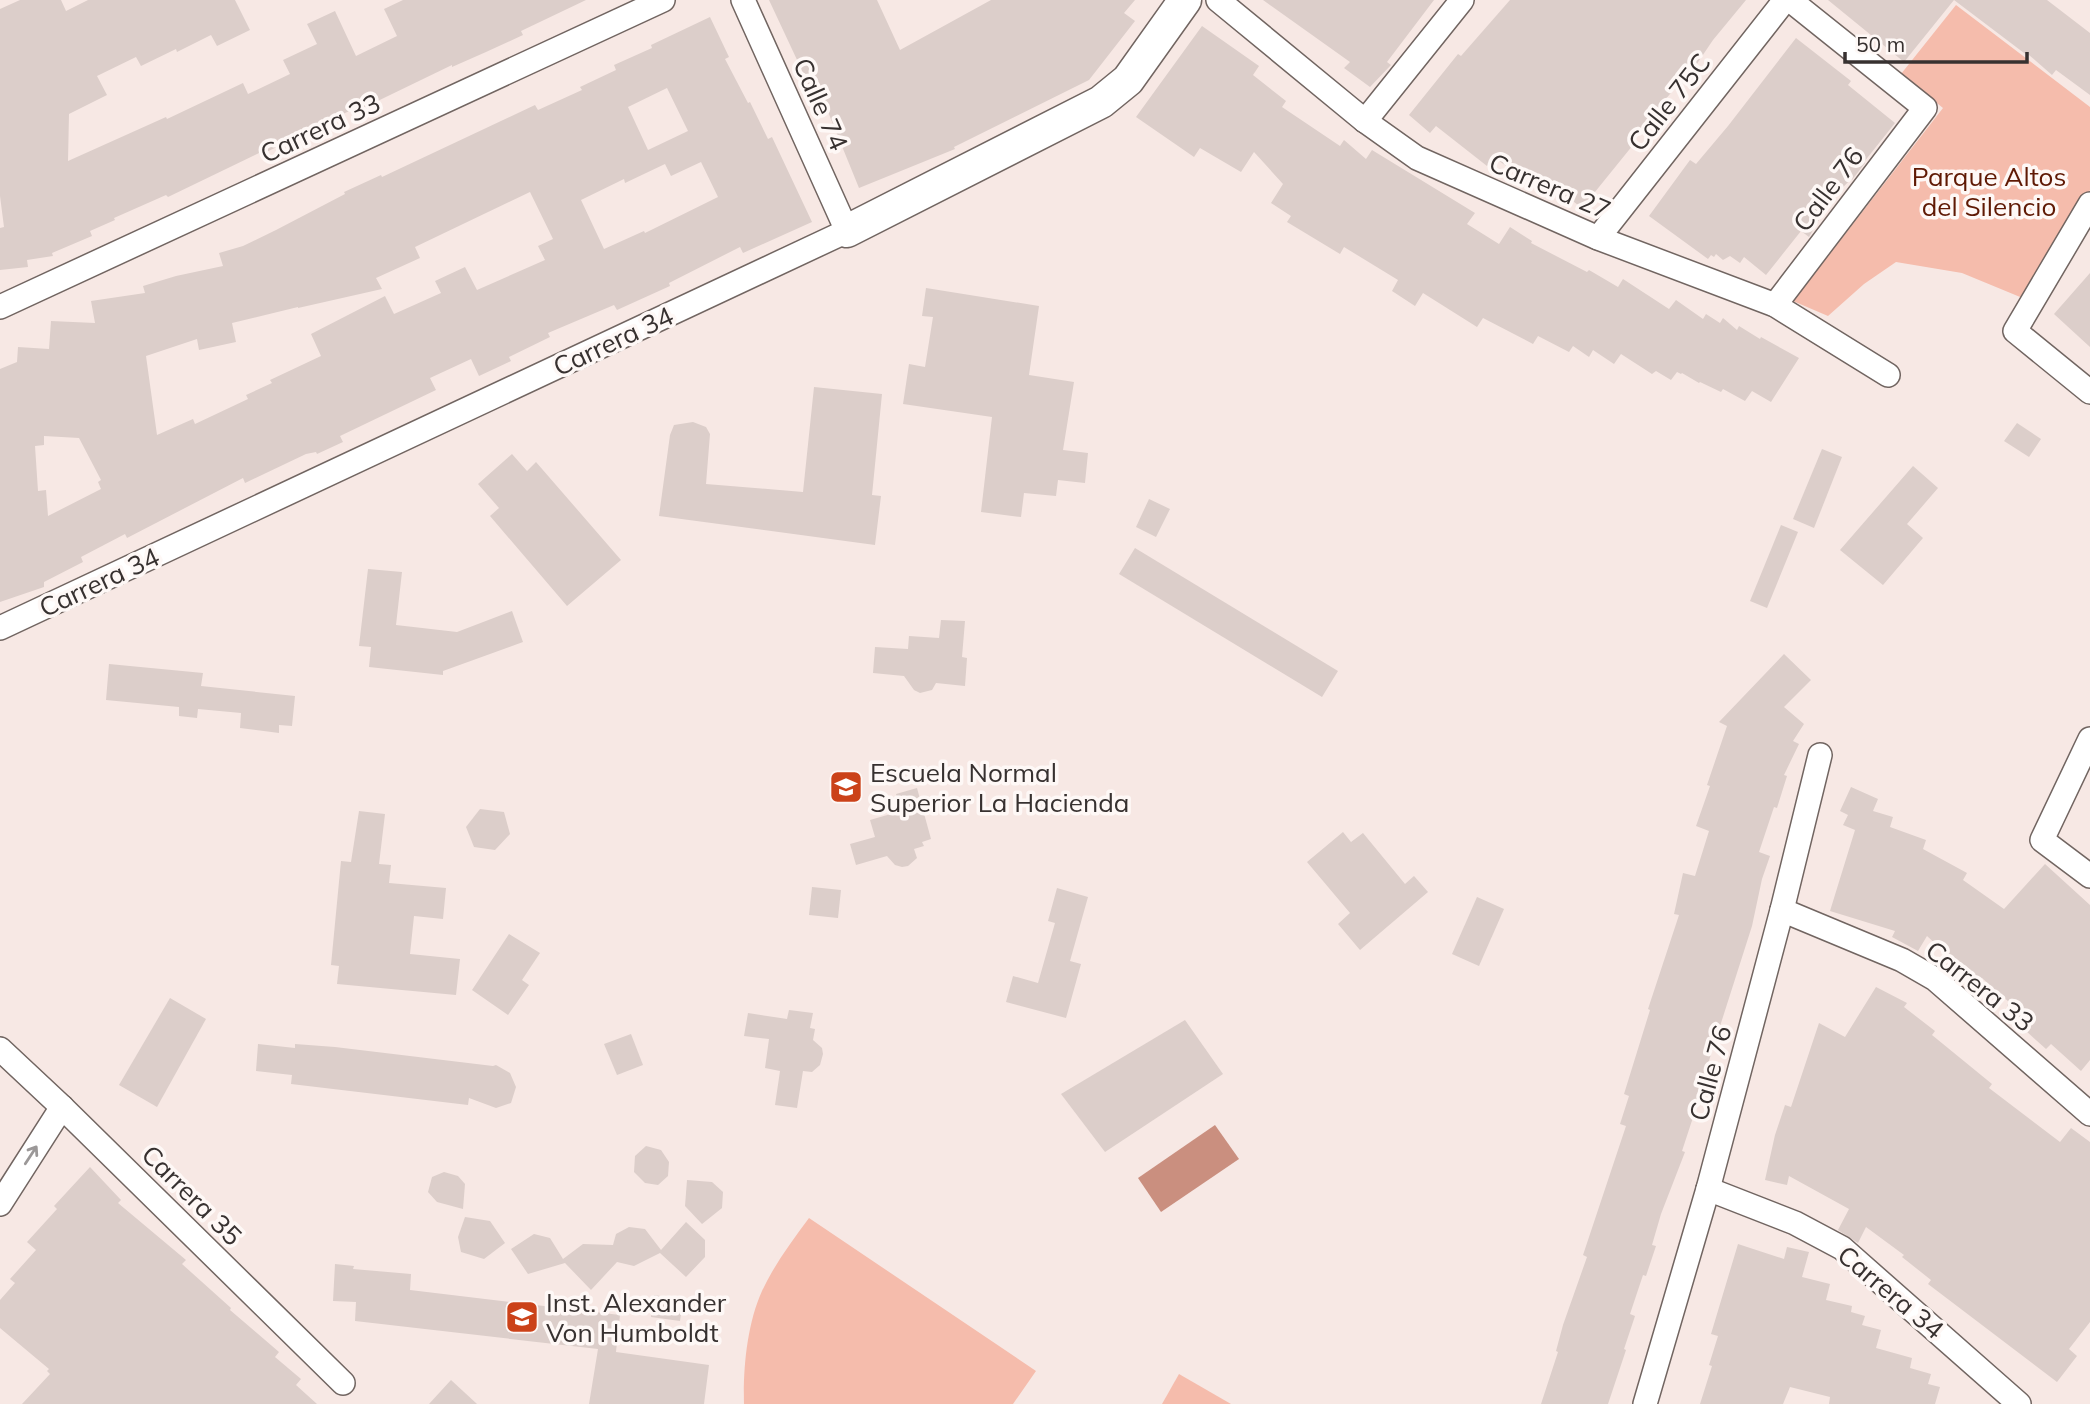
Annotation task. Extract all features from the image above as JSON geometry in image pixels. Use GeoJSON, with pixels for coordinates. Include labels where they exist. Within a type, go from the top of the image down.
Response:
{"type":"FeatureCollection","features":[{"type":"Feature","properties":{"kind":"street","name":"Carrera 33"},"geometry":{"type":"LineString","coordinates":[[0,307],[663,0]]}},
{"type":"Feature","properties":{"kind":"street","name":"Calle 74"},"geometry":{"type":"LineString","coordinates":[[743,0],[847,232]]}},
{"type":"Feature","properties":{"kind":"street","name":"Carrera 34"},"geometry":{"type":"LineString","coordinates":[[0,628],[847,232],[1101,102],[1128,80],[1185,0]]}},
{"type":"Feature","properties":{"kind":"street","name":"Carrera 27"},"geometry":{"type":"LineString","coordinates":[[1218,0],[1366,121],[1417,158],[1598,238],[1775,304],[1888,376]]}},
{"type":"Feature","properties":{"kind":"street"},"geometry":{"type":"LineString","coordinates":[[1366,121],[1462,0]]}},
{"type":"Feature","properties":{"kind":"street","name":"Calle 75C"},"geometry":{"type":"LineString","coordinates":[[1598,238],[1785,0]]}},
{"type":"Feature","properties":{"kind":"street","name":"Calle 76"},"geometry":{"type":"LineString","coordinates":[[1775,304],[1925,108],[1790,0]]}},
{"type":"Feature","properties":{"kind":"street"},"geometry":{"type":"LineString","coordinates":[[2090,204],[2015,331],[2090,392]]}},
{"type":"Feature","properties":{"kind":"street"},"geometry":{"type":"LineString","coordinates":[[2090,739],[2042,840],[2090,876]]}},
{"type":"Feature","properties":{"kind":"street","name":"Calle 76"},"geometry":{"type":"LineString","coordinates":[[1645,1404],[1708,1189],[1820,755]]}},
{"type":"Feature","properties":{"kind":"street","name":"Carrera 33"},"geometry":{"type":"LineString","coordinates":[[1782,910],[1902,960],[1935,979],[2090,1114]]}},
{"type":"Feature","properties":{"kind":"street","name":"Carrera 35"},"geometry":{"type":"LineString","coordinates":[[0,1049],[343,1383]]}},
{"type":"Feature","properties":{"kind":"street"},"geometry":{"type":"LineString","coordinates":[[0,1204],[62,1107]]}},
{"type":"Feature","properties":{"kind":"street","name":"Carrera 34"},"geometry":{"type":"LineString","coordinates":[[1708,1189],[1795,1223],[1842,1248],[2019,1404]]}},
{"type":"Feature","properties":{"kind":"green space","name":"Parque Altos del Silencio"},"geometry":{"type":"Polygon","coordinates":[[[1956,5],[2090,107],[2090,190],[2025,299],[1962,273],[1896,262],[1864,284],[1828,316],[1793,301],[1943,108],[1901,74],[1956,5]]]}},
{"type":"Feature","properties":{"kind":"green space"},"geometry":{"type":"Polygon","coordinates":[[[809,1218],[1036,1371],[1013,1404],[744,1404],[747,1347],[757,1304],[767,1281],[809,1218]]]}},
{"type":"Feature","properties":{"kind":"green space"},"geometry":{"type":"Polygon","coordinates":[[[1179,1374],[1231,1404],[1162,1404],[1179,1374]]]}},
{"type":"Feature","properties":{"kind":"shaded area"},"geometry":{"type":"Polygon","coordinates":[[[1215,1125],[1239,1159],[1161,1212],[1138,1178],[1215,1125]]]}},
{"type":"Feature","properties":{"kind":"building"},"geometry":{"type":"Polygon","coordinates":[[[20,0],[61,0],[66,11],[88,0],[235,0],[250,30],[217,46],[211,35],[141,66],[136,57],[97,76],[107,95],[69,114],[68,161],[243,83],[248,94],[290,74],[283,60],[317,44],[307,24],[335,11],[356,56],[397,36],[384,9],[403,0],[586,0],[521,31],[523,35],[452,65],[357,111],[356,108],[168,197],[166,195],[114,218],[115,220],[90,231],[92,236],[52,253],[53,256],[27,260],[28,267],[0,270],[0,228],[4,227],[0,196],[0,9],[20,0]]]}},
{"type":"Feature","properties":{"kind":"building"},"geometry":{"type":"Polygon","coordinates":[[[769,0],[877,0],[900,50],[991,0],[1135,0],[1124,13],[1135,21],[1089,80],[954,147],[955,149],[859,188],[826,107],[820,109],[769,0]]]}},
{"type":"Feature","properties":{"kind":"building"},"geometry":{"type":"Polygon","coordinates":[[[1263,0],[1434,0],[1387,62],[1391,65],[1370,87],[1344,68],[1350,62],[1263,0]]]}},
{"type":"Feature","properties":{"kind":"building"},"geometry":{"type":"Polygon","coordinates":[[[1510,0],[1746,0],[1713,40],[1688,77],[1677,90],[1675,88],[1629,143],[1633,145],[1582,208],[1529,170],[1522,178],[1494,157],[1487,166],[1436,126],[1430,133],[1409,115],[1458,54],[1461,56],[1510,0]]]}},
{"type":"Feature","properties":{"kind":"building"},"geometry":{"type":"Polygon","coordinates":[[[1828,0],[1954,0],[1904,62],[1828,0]]]}},
{"type":"Feature","properties":{"kind":"building"},"geometry":{"type":"Polygon","coordinates":[[[1954,0],[2047,0],[2090,33],[2090,95],[2056,70],[2052,75],[1954,0]]]}},
{"type":"Feature","properties":{"kind":"building"},"geometry":{"type":"Polygon","coordinates":[[[710,17],[729,57],[725,59],[768,139],[772,137],[812,222],[743,253],[740,247],[669,283],[670,286],[617,310],[614,305],[548,333],[550,337],[509,357],[511,361],[479,376],[471,359],[430,378],[436,390],[340,436],[343,442],[317,454],[306,454],[245,483],[243,478],[127,538],[125,534],[81,557],[83,562],[44,582],[44,587],[0,602],[0,369],[17,362],[18,347],[49,349],[51,321],[95,323],[91,301],[145,293],[143,286],[223,266],[219,253],[243,246],[345,194],[344,192],[381,175],[382,177],[535,105],[538,110],[582,90],[580,87],[616,70],[614,65],[652,48],[651,45],[710,17]],[[667,88],[628,107],[648,150],[688,131],[667,88]],[[701,162],[671,176],[665,164],[625,183],[624,179],[581,200],[604,249],[644,231],[645,233],[718,197],[701,162]],[[530,192],[415,247],[420,258],[376,278],[382,289],[232,323],[236,342],[199,350],[197,339],[146,356],[157,435],[193,419],[195,424],[248,399],[246,395],[272,383],[270,380],[321,356],[311,334],[385,296],[394,314],[441,293],[435,281],[465,267],[477,290],[545,260],[538,246],[553,239],[530,192]],[[44,436],[44,445],[35,446],[38,491],[46,490],[48,516],[101,489],[98,482],[101,480],[79,438],[44,436]]]}},
{"type":"Feature","properties":{"kind":"building"},"geometry":{"type":"Polygon","coordinates":[[[1202,26],[1259,66],[1253,75],[1286,101],[1282,107],[1340,146],[1344,140],[1366,159],[1372,150],[1475,213],[1467,224],[1499,244],[1510,227],[1532,241],[1531,243],[1618,287],[1623,279],[1669,309],[1676,300],[1703,319],[1706,314],[1720,323],[1723,318],[1737,330],[1739,326],[1799,358],[1771,402],[1752,391],[1745,401],[1723,389],[1721,392],[1699,383],[1682,373],[1677,372],[1671,380],[1656,371],[1652,374],[1621,354],[1614,364],[1593,350],[1589,357],[1573,346],[1569,352],[1538,336],[1533,344],[1483,318],[1477,327],[1423,293],[1415,306],[1392,291],[1398,280],[1344,247],[1340,254],[1287,222],[1291,216],[1271,203],[1283,184],[1254,152],[1241,172],[1200,148],[1194,157],[1136,117],[1202,26]]]}},
{"type":"Feature","properties":{"kind":"building"},"geometry":{"type":"Polygon","coordinates":[[[1796,38],[1851,81],[1848,85],[1895,123],[1852,180],[1816,215],[1820,218],[1809,237],[1801,231],[1766,275],[1744,257],[1740,263],[1730,256],[1723,260],[1716,254],[1708,259],[1649,216],[1690,160],[1696,164],[1796,38]]]}},
{"type":"Feature","properties":{"kind":"building"},"geometry":{"type":"Polygon","coordinates":[[[2090,273],[2090,347],[2054,314],[2090,273]]]}},
{"type":"Feature","properties":{"kind":"building"},"geometry":{"type":"Polygon","coordinates":[[[926,288],[1039,306],[1029,375],[1074,382],[1063,450],[1088,453],[1085,483],[1058,480],[1056,496],[1024,493],[1021,517],[981,512],[992,417],[903,404],[909,364],[925,367],[933,317],[922,316],[926,288]]]}},
{"type":"Feature","properties":{"kind":"building"},"geometry":{"type":"Polygon","coordinates":[[[814,387],[882,394],[872,495],[881,496],[875,545],[659,516],[670,435],[674,425],[693,422],[706,427],[710,434],[706,484],[803,492],[814,387]]]}},
{"type":"Feature","properties":{"kind":"building"},"geometry":{"type":"Polygon","coordinates":[[[2017,423],[2041,439],[2029,457],[2004,441],[2017,423]]]}},
{"type":"Feature","properties":{"kind":"building"},"geometry":{"type":"Polygon","coordinates":[[[1822,449],[1842,457],[1814,528],[1793,519],[1822,449]]]}},
{"type":"Feature","properties":{"kind":"building"},"geometry":{"type":"Polygon","coordinates":[[[512,454],[527,471],[536,462],[621,560],[567,606],[490,516],[499,508],[478,484],[512,454]]]}},
{"type":"Feature","properties":{"kind":"building"},"geometry":{"type":"Polygon","coordinates":[[[1913,466],[1938,488],[1907,524],[1923,538],[1883,585],[1840,550],[1913,466]]]}},
{"type":"Feature","properties":{"kind":"building"},"geometry":{"type":"Polygon","coordinates":[[[1149,499],[1170,509],[1156,537],[1136,527],[1149,499]]]}},
{"type":"Feature","properties":{"kind":"building"},"geometry":{"type":"Polygon","coordinates":[[[1781,525],[1798,532],[1767,608],[1750,601],[1781,525]]]}},
{"type":"Feature","properties":{"kind":"building"},"geometry":{"type":"Polygon","coordinates":[[[1135,548],[1338,671],[1322,697],[1119,574],[1135,548]]]}},
{"type":"Feature","properties":{"kind":"building"},"geometry":{"type":"Polygon","coordinates":[[[368,569],[402,572],[396,625],[457,632],[512,611],[523,642],[443,671],[443,675],[369,667],[371,647],[359,646],[368,569]]]}},
{"type":"Feature","properties":{"kind":"building"},"geometry":{"type":"Polygon","coordinates":[[[941,620],[965,621],[962,657],[967,658],[965,686],[936,683],[932,690],[920,693],[914,690],[904,676],[873,673],[875,647],[908,649],[909,636],[939,638],[941,620]]]}},
{"type":"Feature","properties":{"kind":"building"},"geometry":{"type":"Polygon","coordinates":[[[1784,654],[1811,680],[1784,707],[1804,724],[1793,741],[1799,744],[1784,775],[1787,776],[1777,808],[1774,807],[1759,852],[1770,856],[1752,926],[1699,1092],[1701,1093],[1682,1151],[1685,1152],[1661,1214],[1652,1245],[1656,1246],[1630,1314],[1635,1316],[1624,1349],[1626,1350],[1608,1404],[1541,1404],[1558,1352],[1556,1351],[1563,1325],[1587,1257],[1583,1255],[1626,1126],[1620,1124],[1629,1096],[1624,1094],[1679,915],[1674,914],[1683,873],[1695,876],[1709,831],[1696,826],[1727,726],[1719,722],[1784,654]]]}},
{"type":"Feature","properties":{"kind":"building"},"geometry":{"type":"Polygon","coordinates":[[[109,664],[203,673],[201,686],[295,696],[292,726],[279,725],[279,733],[240,728],[241,713],[198,709],[197,718],[179,716],[179,707],[106,700],[109,664]]]}},
{"type":"Feature","properties":{"kind":"building"},"geometry":{"type":"Polygon","coordinates":[[[1851,787],[1878,799],[1873,811],[1893,817],[1890,827],[1926,840],[1923,849],[1967,873],[1963,880],[2004,909],[2045,864],[2090,905],[2090,1060],[2081,1071],[2051,1044],[2046,1049],[2026,1031],[2030,1027],[2007,1005],[2009,1002],[1982,978],[1980,980],[1956,959],[1954,961],[1927,936],[1918,951],[1892,937],[1895,931],[1830,911],[1855,830],[1843,825],[1848,815],[1840,811],[1851,787]]]}},
{"type":"Feature","properties":{"kind":"building"},"geometry":{"type":"Polygon","coordinates":[[[917,788],[931,839],[922,842],[924,846],[914,849],[917,858],[908,866],[902,867],[895,865],[887,856],[856,865],[850,844],[875,837],[870,820],[901,811],[896,794],[917,788]]]}},
{"type":"Feature","properties":{"kind":"building"},"geometry":{"type":"Polygon","coordinates":[[[480,809],[504,812],[510,834],[495,850],[474,847],[466,827],[480,809]]]}},
{"type":"Feature","properties":{"kind":"building"},"geometry":{"type":"Polygon","coordinates":[[[359,811],[385,814],[379,864],[391,865],[389,883],[446,888],[443,919],[414,916],[410,954],[460,959],[456,995],[337,984],[339,966],[331,965],[341,861],[351,862],[359,811]]]}},
{"type":"Feature","properties":{"kind":"building"},"geometry":{"type":"Polygon","coordinates":[[[1343,832],[1351,842],[1363,833],[1405,884],[1414,876],[1428,892],[1360,950],[1338,924],[1350,913],[1307,862],[1343,832]]]}},
{"type":"Feature","properties":{"kind":"building"},"geometry":{"type":"Polygon","coordinates":[[[812,887],[841,890],[838,918],[809,915],[812,887]]]}},
{"type":"Feature","properties":{"kind":"building"},"geometry":{"type":"Polygon","coordinates":[[[1057,888],[1088,897],[1070,961],[1081,964],[1066,1018],[1006,1002],[1013,976],[1038,983],[1055,923],[1048,921],[1057,888]]]}},
{"type":"Feature","properties":{"kind":"building"},"geometry":{"type":"Polygon","coordinates":[[[1477,897],[1504,909],[1479,966],[1452,954],[1477,897]]]}},
{"type":"Feature","properties":{"kind":"building"},"geometry":{"type":"Polygon","coordinates":[[[509,934],[540,953],[522,980],[529,985],[508,1015],[472,990],[509,934]]]}},
{"type":"Feature","properties":{"kind":"building"},"geometry":{"type":"Polygon","coordinates":[[[1876,987],[1907,1003],[1904,1007],[1935,1031],[1932,1035],[1992,1084],[1989,1088],[2060,1142],[2071,1128],[2090,1142],[2090,1322],[2069,1349],[2077,1356],[2057,1382],[1928,1284],[1931,1280],[1902,1257],[1904,1255],[1866,1227],[1858,1243],[1838,1230],[1849,1209],[1789,1176],[1787,1185],[1765,1180],[1785,1105],[1791,1107],[1819,1023],[1845,1037],[1876,987]]]}},
{"type":"Feature","properties":{"kind":"building"},"geometry":{"type":"Polygon","coordinates":[[[170,998],[206,1019],[157,1107],[119,1085],[170,998]]]}},
{"type":"Feature","properties":{"kind":"building"},"geometry":{"type":"Polygon","coordinates":[[[789,1010],[813,1013],[810,1028],[815,1029],[813,1040],[822,1048],[823,1054],[820,1065],[812,1072],[803,1071],[797,1108],[775,1105],[780,1071],[765,1068],[769,1039],[744,1036],[748,1013],[787,1019],[789,1010]]]}},
{"type":"Feature","properties":{"kind":"building"},"geometry":{"type":"Polygon","coordinates":[[[1185,1020],[1223,1074],[1105,1152],[1061,1094],[1185,1020]]]}},
{"type":"Feature","properties":{"kind":"building"},"geometry":{"type":"Polygon","coordinates":[[[631,1034],[643,1065],[617,1075],[604,1044],[631,1034]]]}},
{"type":"Feature","properties":{"kind":"building"},"geometry":{"type":"Polygon","coordinates":[[[258,1044],[295,1048],[295,1044],[335,1047],[496,1065],[510,1073],[516,1087],[511,1103],[496,1108],[469,1098],[468,1105],[291,1084],[292,1075],[256,1071],[258,1044]]]}},
{"type":"Feature","properties":{"kind":"building"},"geometry":{"type":"Polygon","coordinates":[[[646,1146],[661,1150],[669,1162],[668,1176],[658,1185],[645,1183],[634,1172],[635,1156],[646,1146]]]}},
{"type":"Feature","properties":{"kind":"building"},"geometry":{"type":"Polygon","coordinates":[[[90,1167],[121,1200],[118,1203],[186,1260],[182,1264],[279,1352],[275,1357],[301,1379],[296,1385],[317,1404],[22,1404],[50,1374],[47,1371],[49,1369],[0,1328],[0,1300],[15,1283],[10,1279],[36,1250],[27,1242],[57,1209],[54,1206],[90,1167]]]}},
{"type":"Feature","properties":{"kind":"building"},"geometry":{"type":"Polygon","coordinates":[[[444,1172],[458,1176],[465,1184],[463,1209],[437,1202],[428,1192],[432,1177],[444,1172]]]}},
{"type":"Feature","properties":{"kind":"building"},"geometry":{"type":"Polygon","coordinates":[[[687,1180],[712,1182],[723,1192],[722,1208],[702,1224],[685,1206],[687,1180]]]}},
{"type":"Feature","properties":{"kind":"building"},"geometry":{"type":"Polygon","coordinates":[[[465,1217],[490,1221],[505,1243],[484,1259],[461,1252],[458,1237],[465,1217]]]}},
{"type":"Feature","properties":{"kind":"building"},"geometry":{"type":"Polygon","coordinates":[[[686,1222],[705,1240],[705,1257],[686,1277],[660,1253],[634,1266],[617,1262],[591,1290],[565,1263],[528,1274],[511,1249],[534,1234],[550,1238],[563,1259],[583,1244],[613,1245],[616,1234],[629,1227],[645,1229],[661,1250],[686,1222]]]}},
{"type":"Feature","properties":{"kind":"building"},"geometry":{"type":"Polygon","coordinates":[[[1738,1244],[1784,1259],[1787,1247],[1809,1252],[1802,1277],[1830,1284],[1826,1300],[1852,1306],[1851,1312],[1865,1316],[1862,1325],[1881,1330],[1876,1348],[1912,1358],[1910,1368],[1931,1374],[1928,1384],[1940,1387],[1935,1404],[1829,1404],[1830,1397],[1790,1387],[1783,1404],[1700,1404],[1718,1336],[1711,1334],[1738,1244]]]}},
{"type":"Feature","properties":{"kind":"building"},"geometry":{"type":"Polygon","coordinates":[[[335,1264],[354,1266],[353,1269],[411,1274],[410,1290],[620,1315],[616,1352],[709,1365],[704,1404],[589,1404],[598,1349],[355,1321],[356,1302],[333,1301],[335,1264]]]}},
{"type":"Feature","properties":{"kind":"building"},"geometry":{"type":"Polygon","coordinates":[[[654,1295],[683,1300],[680,1321],[651,1317],[654,1295]]]}},
{"type":"Feature","properties":{"kind":"building"},"geometry":{"type":"Polygon","coordinates":[[[451,1380],[477,1404],[429,1404],[451,1380]]]}},
{"type":"Feature","properties":{"kind":"place","name":"Escuela Normal Superior La Hacienda"},"geometry":{"type":"Point","coordinates":[846,787]}},
{"type":"Feature","properties":{"kind":"place","name":"Inst. Alexander Von Humboldt"},"geometry":{"type":"Point","coordinates":[522,1317]}}]}
